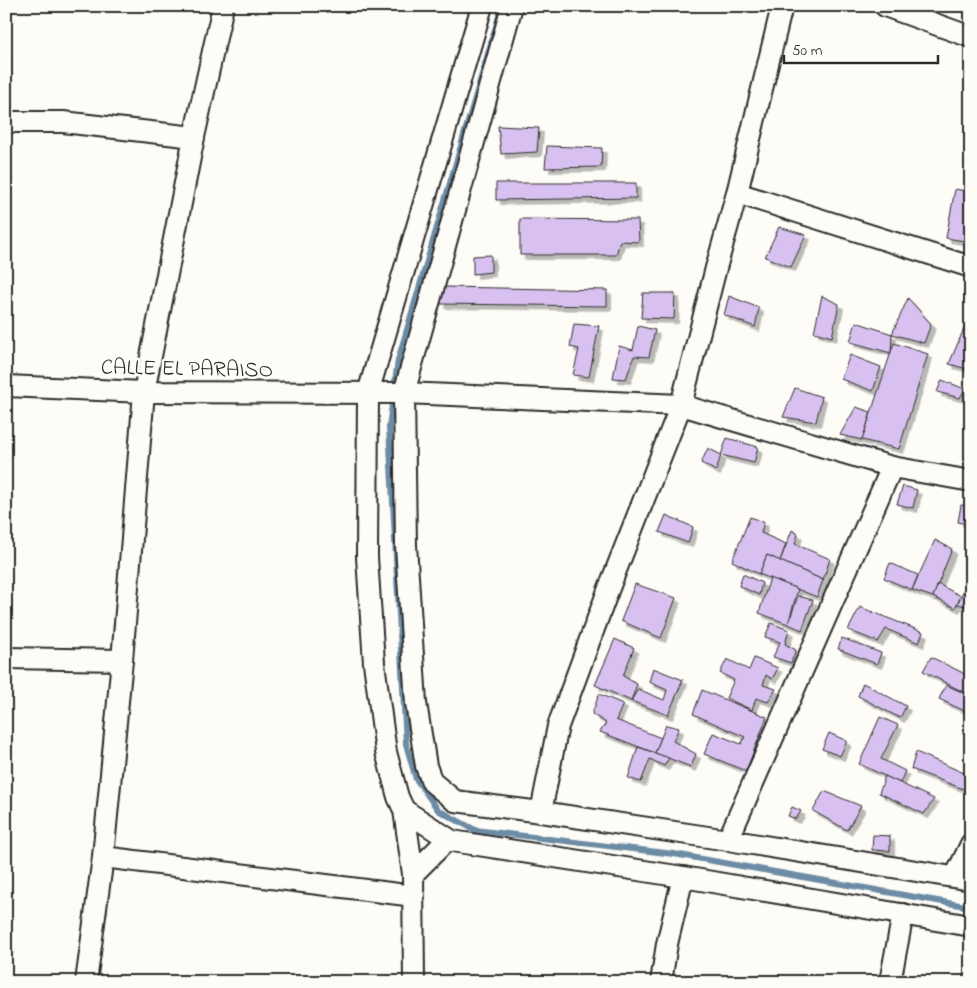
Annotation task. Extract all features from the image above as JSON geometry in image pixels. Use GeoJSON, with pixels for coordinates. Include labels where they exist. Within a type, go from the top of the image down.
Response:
{"type":"FeatureCollection","features":[{"type":"Feature","properties":{"kind":"street"},"geometry":{"type":"LineString","coordinates":[[86,982],[103,858],[122,660],[144,392],[194,137],[223,6]]}},
{"type":"Feature","properties":{"kind":"street"},"geometry":{"type":"LineString","coordinates":[[414,982],[413,874],[404,810],[398,798],[386,752],[374,663],[367,557],[368,393],[482,6]]}},
{"type":"Feature","properties":{"kind":"street"},"geometry":{"type":"LineString","coordinates":[[512,6],[404,393],[407,555],[416,703],[426,766],[432,782],[455,801],[728,840],[963,879],[971,844]]}},
{"type":"Feature","properties":{"kind":"street"},"geometry":{"type":"LineString","coordinates":[[541,812],[558,726],[609,588],[681,405],[737,193],[782,6]]}},
{"type":"Feature","properties":{"kind":"street"},"geometry":{"type":"LineString","coordinates":[[885,6],[971,38]]}},
{"type":"Feature","properties":{"kind":"street"},"geometry":{"type":"LineString","coordinates":[[6,122],[63,122],[194,137]]}},
{"type":"Feature","properties":{"kind":"street"},"geometry":{"type":"LineString","coordinates":[[737,193],[971,267]]}},
{"type":"Feature","properties":{"kind":"street","name":"CALLE EL PARAISO"},"geometry":{"type":"LineString","coordinates":[[6,386],[144,392],[404,393],[681,405],[892,467],[971,481]]}},
{"type":"Feature","properties":{"kind":"street"},"geometry":{"type":"LineString","coordinates":[[728,840],[892,467]]}},
{"type":"Feature","properties":{"kind":"street"},"geometry":{"type":"LineString","coordinates":[[6,658],[122,660]]}},
{"type":"Feature","properties":{"kind":"street"},"geometry":{"type":"LineString","coordinates":[[404,810],[448,839],[971,926]]}},
{"type":"Feature","properties":{"kind":"street"},"geometry":{"type":"LineString","coordinates":[[413,874],[448,839]]}},
{"type":"Feature","properties":{"kind":"street"},"geometry":{"type":"LineString","coordinates":[[103,858],[414,896]]}},
{"type":"Feature","properties":{"kind":"street"},"geometry":{"type":"LineString","coordinates":[[661,982],[667,944],[683,877]]}},
{"type":"Feature","properties":{"kind":"street"},"geometry":{"type":"LineString","coordinates":[[890,982],[903,914]]}},
{"type":"Feature","properties":{"kind":"green space"},"geometry":{"type":"Polygon","coordinates":[[[6,6],[9,6],[12,85],[6,86],[6,6]]]}},
{"type":"Feature","properties":{"kind":"building"},"geometry":{"type":"Polygon","coordinates":[[[498,126],[539,128],[537,152],[501,154],[498,126]]]}},
{"type":"Feature","properties":{"kind":"building"},"geometry":{"type":"Polygon","coordinates":[[[547,146],[602,148],[601,167],[545,168],[547,146]]]}},
{"type":"Feature","properties":{"kind":"building"},"geometry":{"type":"Polygon","coordinates":[[[496,183],[636,183],[636,198],[496,200],[496,183]]]}},
{"type":"Feature","properties":{"kind":"building"},"geometry":{"type":"Polygon","coordinates":[[[955,189],[971,192],[971,242],[946,238],[955,189]]]}},
{"type":"Feature","properties":{"kind":"building"},"geometry":{"type":"Polygon","coordinates":[[[520,219],[638,220],[639,242],[620,241],[616,255],[520,255],[520,219]]]}},
{"type":"Feature","properties":{"kind":"building"},"geometry":{"type":"Polygon","coordinates":[[[779,227],[806,235],[791,267],[765,257],[779,227]]]}},
{"type":"Feature","properties":{"kind":"building"},"geometry":{"type":"Polygon","coordinates":[[[491,255],[491,272],[473,274],[473,256],[491,255]]]}},
{"type":"Feature","properties":{"kind":"building"},"geometry":{"type":"Polygon","coordinates":[[[445,287],[607,290],[607,306],[440,304],[445,287]]]}},
{"type":"Feature","properties":{"kind":"building"},"geometry":{"type":"Polygon","coordinates":[[[643,293],[675,293],[674,319],[641,318],[643,293]]]}},
{"type":"Feature","properties":{"kind":"building"},"geometry":{"type":"Polygon","coordinates":[[[729,296],[759,308],[755,327],[724,315],[729,296]]]}},
{"type":"Feature","properties":{"kind":"building"},"geometry":{"type":"Polygon","coordinates":[[[822,296],[839,304],[832,337],[814,332],[822,296]]]}},
{"type":"Feature","properties":{"kind":"building"},"geometry":{"type":"Polygon","coordinates":[[[908,298],[931,324],[924,343],[892,334],[908,298]]]}},
{"type":"Feature","properties":{"kind":"building"},"geometry":{"type":"Polygon","coordinates":[[[969,317],[971,318],[971,370],[949,364],[969,317]]]}},
{"type":"Feature","properties":{"kind":"building"},"geometry":{"type":"Polygon","coordinates":[[[856,322],[892,334],[891,353],[850,342],[856,322]]]}},
{"type":"Feature","properties":{"kind":"building"},"geometry":{"type":"Polygon","coordinates":[[[574,324],[599,326],[589,377],[573,375],[579,349],[570,347],[574,324]]]}},
{"type":"Feature","properties":{"kind":"building"},"geometry":{"type":"Polygon","coordinates":[[[638,326],[655,330],[649,357],[634,356],[626,379],[613,378],[619,346],[633,350],[638,326]]]}},
{"type":"Feature","properties":{"kind":"building"},"geometry":{"type":"Polygon","coordinates":[[[894,343],[928,354],[899,449],[862,440],[894,343]]]}},
{"type":"Feature","properties":{"kind":"building"},"geometry":{"type":"Polygon","coordinates":[[[850,355],[881,367],[873,391],[841,379],[850,355]]]}},
{"type":"Feature","properties":{"kind":"building"},"geometry":{"type":"Polygon","coordinates":[[[942,380],[965,389],[960,398],[937,392],[942,380]]]}},
{"type":"Feature","properties":{"kind":"building"},"geometry":{"type":"Polygon","coordinates":[[[795,388],[822,397],[816,422],[783,417],[795,388]]]}},
{"type":"Feature","properties":{"kind":"building"},"geometry":{"type":"Polygon","coordinates":[[[856,407],[871,412],[862,440],[840,435],[856,407]]]}},
{"type":"Feature","properties":{"kind":"building"},"geometry":{"type":"Polygon","coordinates":[[[727,438],[758,447],[754,463],[721,455],[727,438]]]}},
{"type":"Feature","properties":{"kind":"building"},"geometry":{"type":"Polygon","coordinates":[[[708,448],[721,455],[716,471],[701,463],[708,448]]]}},
{"type":"Feature","properties":{"kind":"building"},"geometry":{"type":"Polygon","coordinates":[[[903,486],[917,490],[913,508],[897,504],[903,486]]]}},
{"type":"Feature","properties":{"kind":"building"},"geometry":{"type":"Polygon","coordinates":[[[961,505],[971,506],[971,525],[958,522],[961,505]]]}},
{"type":"Feature","properties":{"kind":"building"},"geometry":{"type":"Polygon","coordinates":[[[666,515],[693,527],[688,543],[659,532],[666,515]]]}},
{"type":"Feature","properties":{"kind":"building"},"geometry":{"type":"Polygon","coordinates":[[[750,517],[764,522],[761,533],[786,544],[780,561],[767,555],[759,574],[732,561],[750,517]]]}},
{"type":"Feature","properties":{"kind":"building"},"geometry":{"type":"Polygon","coordinates":[[[792,530],[798,534],[795,544],[830,559],[823,580],[780,561],[792,530]]]}},
{"type":"Feature","properties":{"kind":"building"},"geometry":{"type":"Polygon","coordinates":[[[935,540],[952,549],[933,597],[912,590],[935,540]]]}},
{"type":"Feature","properties":{"kind":"building"},"geometry":{"type":"Polygon","coordinates":[[[767,555],[823,580],[817,597],[759,574],[767,555]]]}},
{"type":"Feature","properties":{"kind":"building"},"geometry":{"type":"Polygon","coordinates":[[[890,563],[918,575],[912,590],[884,578],[890,563]]]}},
{"type":"Feature","properties":{"kind":"building"},"geometry":{"type":"Polygon","coordinates":[[[743,574],[762,583],[759,595],[739,586],[743,574]]]}},
{"type":"Feature","properties":{"kind":"building"},"geometry":{"type":"Polygon","coordinates":[[[971,575],[971,607],[957,604],[971,575]]]}},
{"type":"Feature","properties":{"kind":"building"},"geometry":{"type":"Polygon","coordinates":[[[770,578],[798,589],[788,624],[759,613],[770,578]]]}},
{"type":"Feature","properties":{"kind":"building"},"geometry":{"type":"Polygon","coordinates":[[[635,584],[676,598],[661,638],[621,621],[635,584]]]}},
{"type":"Feature","properties":{"kind":"building"},"geometry":{"type":"Polygon","coordinates":[[[938,584],[961,596],[955,608],[933,597],[938,584]]]}},
{"type":"Feature","properties":{"kind":"building"},"geometry":{"type":"Polygon","coordinates":[[[798,596],[813,600],[802,630],[788,624],[798,596]]]}},
{"type":"Feature","properties":{"kind":"building"},"geometry":{"type":"Polygon","coordinates":[[[860,607],[923,632],[919,643],[886,629],[878,642],[848,630],[860,607]]]}},
{"type":"Feature","properties":{"kind":"building"},"geometry":{"type":"Polygon","coordinates":[[[771,623],[789,630],[785,644],[796,650],[791,663],[773,657],[780,642],[765,637],[771,623]]]}},
{"type":"Feature","properties":{"kind":"building"},"geometry":{"type":"Polygon","coordinates":[[[842,638],[881,653],[877,664],[838,649],[842,638]]]}},
{"type":"Feature","properties":{"kind":"building"},"geometry":{"type":"Polygon","coordinates":[[[615,639],[634,648],[623,676],[637,684],[631,701],[595,685],[615,639]]]}},
{"type":"Feature","properties":{"kind":"building"},"geometry":{"type":"Polygon","coordinates":[[[931,657],[971,677],[971,696],[923,671],[931,657]]]}},
{"type":"Feature","properties":{"kind":"building"},"geometry":{"type":"Polygon","coordinates":[[[754,658],[778,668],[772,679],[766,675],[763,685],[776,689],[768,702],[756,698],[752,710],[726,698],[734,680],[720,673],[727,659],[749,670],[754,658]]]}},
{"type":"Feature","properties":{"kind":"building"},"geometry":{"type":"Polygon","coordinates":[[[653,668],[683,680],[668,715],[631,701],[638,689],[664,700],[667,690],[649,682],[653,668]]]}},
{"type":"Feature","properties":{"kind":"building"},"geometry":{"type":"Polygon","coordinates":[[[863,683],[906,706],[900,718],[858,696],[863,683]]]}},
{"type":"Feature","properties":{"kind":"building"},"geometry":{"type":"Polygon","coordinates":[[[946,685],[971,696],[971,714],[939,699],[946,685]]]}},
{"type":"Feature","properties":{"kind":"building"},"geometry":{"type":"Polygon","coordinates":[[[702,690],[767,717],[746,771],[704,754],[713,733],[741,744],[745,737],[693,714],[702,690]]]}},
{"type":"Feature","properties":{"kind":"building"},"geometry":{"type":"Polygon","coordinates":[[[599,694],[623,704],[616,720],[661,738],[655,753],[600,732],[606,723],[592,714],[599,694]]]}},
{"type":"Feature","properties":{"kind":"building"},"geometry":{"type":"Polygon","coordinates":[[[880,717],[898,725],[881,759],[905,771],[900,783],[859,764],[880,717]]]}},
{"type":"Feature","properties":{"kind":"building"},"geometry":{"type":"Polygon","coordinates":[[[666,725],[679,728],[673,741],[696,754],[691,767],[655,753],[666,725]]]}},
{"type":"Feature","properties":{"kind":"building"},"geometry":{"type":"Polygon","coordinates":[[[829,733],[847,741],[840,756],[822,749],[829,733]]]}},
{"type":"Feature","properties":{"kind":"building"},"geometry":{"type":"Polygon","coordinates":[[[638,747],[669,758],[664,766],[650,759],[641,782],[628,778],[638,747]]]}},
{"type":"Feature","properties":{"kind":"building"},"geometry":{"type":"Polygon","coordinates":[[[916,752],[971,776],[971,792],[911,769],[916,752]]]}},
{"type":"Feature","properties":{"kind":"building"},"geometry":{"type":"Polygon","coordinates":[[[885,776],[934,799],[924,814],[879,793],[885,776]]]}},
{"type":"Feature","properties":{"kind":"building"},"geometry":{"type":"Polygon","coordinates":[[[824,791],[861,806],[847,830],[813,811],[824,791]]]}},
{"type":"Feature","properties":{"kind":"building"},"geometry":{"type":"Polygon","coordinates":[[[792,807],[801,811],[796,819],[788,816],[792,807]]]}},
{"type":"Feature","properties":{"kind":"building"},"geometry":{"type":"Polygon","coordinates":[[[873,835],[890,836],[890,851],[872,850],[873,835]]]}},
{"type":"Feature","properties":{"kind":"waterway"},"geometry":{"type":"LineString","coordinates":[[502,6],[398,360],[389,427],[406,744],[416,779],[438,810],[475,830],[674,854],[971,907]]}}]}
